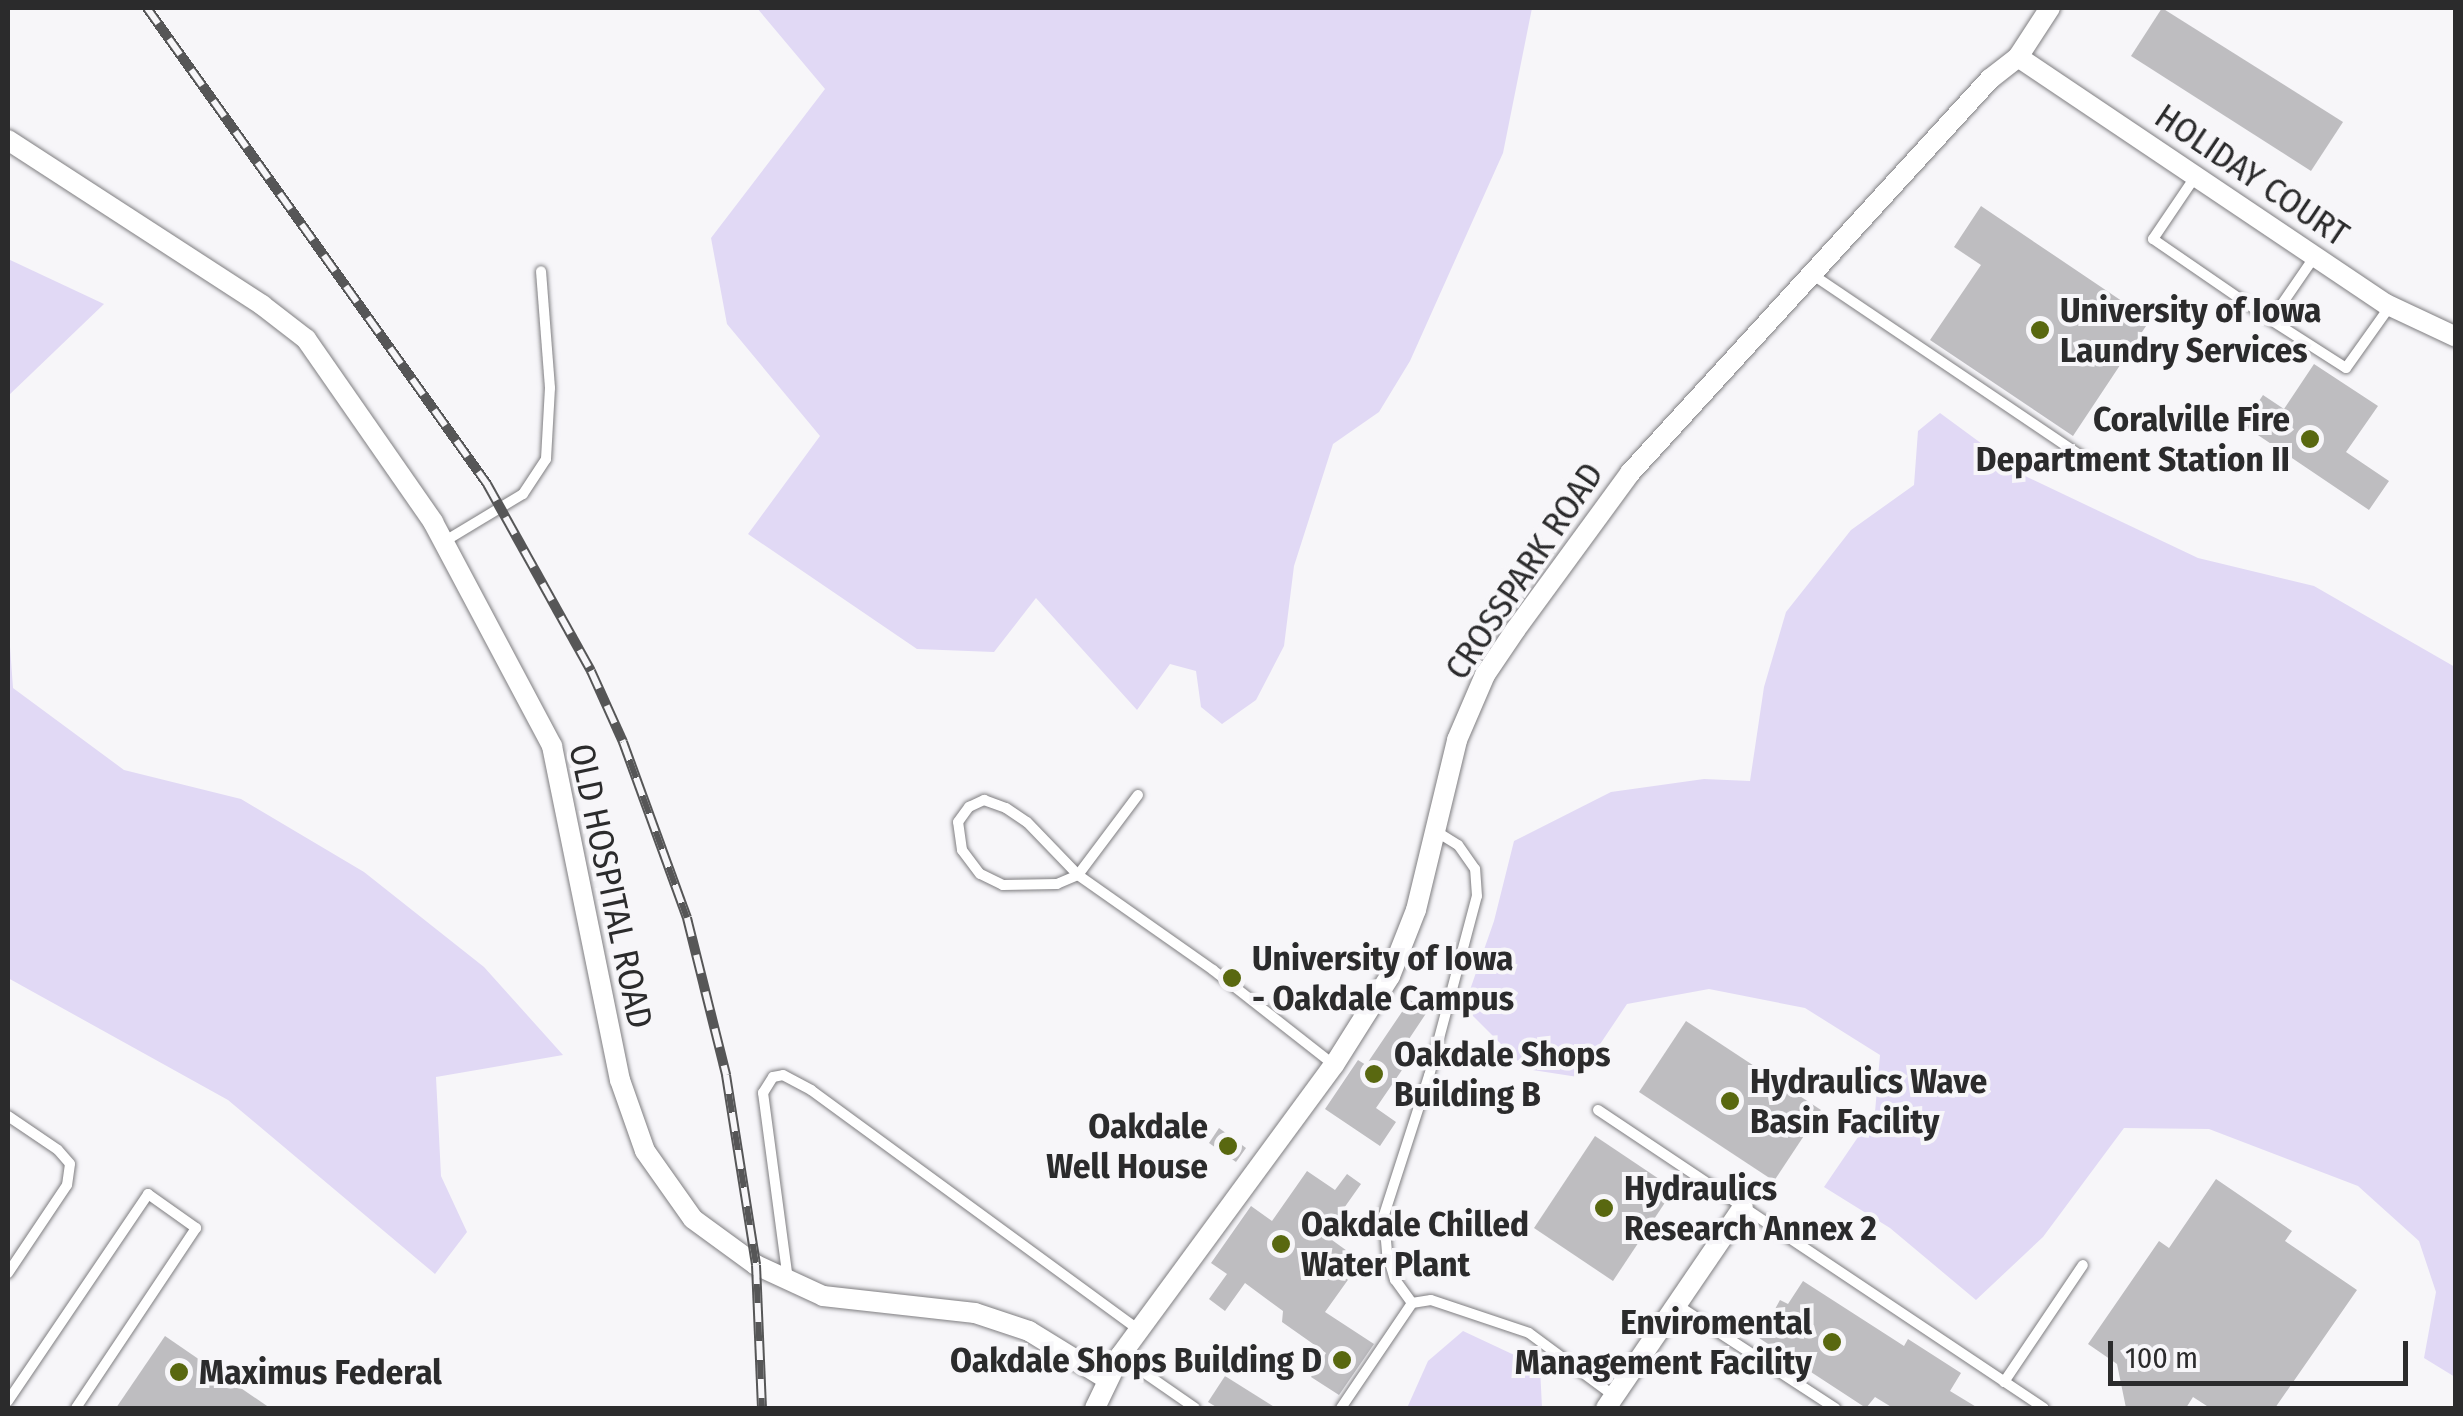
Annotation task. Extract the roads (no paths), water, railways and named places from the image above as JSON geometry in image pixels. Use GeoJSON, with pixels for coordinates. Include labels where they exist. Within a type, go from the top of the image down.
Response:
{"type":"FeatureCollection","features":[{"type":"Feature","properties":{"kind":"street","name":"CROSSPARK ROAD"},"geometry":{"type":"LineString","coordinates":[[1095,1408],[1120,1356],[1334,1065],[1390,976],[1404,945],[1468,710],[1516,629],[1630,472],[1990,78],[2018,56],[2050,8]]}},
{"type":"Feature","properties":{"kind":"street","name":"HOLIDAY COURT"},"geometry":{"type":"LineString","coordinates":[[2018,56],[2390,306],[2456,337]]}},
{"type":"Feature","properties":{"kind":"street","name":"OLD HOSPITAL ROAD"},"geometry":{"type":"LineString","coordinates":[[8,140],[247,295],[306,339],[444,541],[552,746],[620,1080],[645,1151],[693,1219],[723,1244],[823,1296],[975,1313],[1029,1331],[1107,1379]]}},
{"type":"Feature","properties":{"kind":"street"},"geometry":{"type":"LineString","coordinates":[[1610,1402],[1743,1208]]}},
{"type":"Feature","properties":{"kind":"lane"},"geometry":{"type":"LineString","coordinates":[[2196,176],[2153,239],[2271,320],[2346,368],[2390,306]]}},
{"type":"Feature","properties":{"kind":"lane"},"geometry":{"type":"LineString","coordinates":[[2271,320],[2315,256]]}},
{"type":"Feature","properties":{"kind":"lane"},"geometry":{"type":"LineString","coordinates":[[444,541],[523,494],[546,460],[550,388],[541,270]]}},
{"type":"Feature","properties":{"kind":"lane"},"geometry":{"type":"LineString","coordinates":[[1810,272],[2090,462]]}},
{"type":"Feature","properties":{"kind":"lane"},"geometry":{"type":"LineString","coordinates":[[1138,794],[1078,875],[1036,887],[1003,884],[980,874],[962,850],[958,822],[968,806],[984,800],[1006,808],[1028,822],[1078,875],[1213,970],[1334,1065]]}},
{"type":"Feature","properties":{"kind":"lane"},"geometry":{"type":"LineString","coordinates":[[1412,1303],[1395,1280],[1386,1252],[1384,1216],[1429,1076],[1477,896],[1475,868],[1458,845],[1434,830]]}},
{"type":"Feature","properties":{"kind":"lane"},"geometry":{"type":"LineString","coordinates":[[788,1281],[763,1093],[773,1077],[783,1074],[793,1077],[1140,1330]]}},
{"type":"Feature","properties":{"kind":"lane"},"geometry":{"type":"LineString","coordinates":[[1598,1110],[2044,1408]]}},
{"type":"Feature","properties":{"kind":"lane"},"geometry":{"type":"LineString","coordinates":[[8,1116],[58,1150],[70,1164],[67,1186],[8,1273]]}},
{"type":"Feature","properties":{"kind":"lane"},"geometry":{"type":"LineString","coordinates":[[8,1401],[148,1194],[196,1228],[76,1408]]}},
{"type":"Feature","properties":{"kind":"lane"},"geometry":{"type":"LineString","coordinates":[[2004,1382],[2083,1265]]}},
{"type":"Feature","properties":{"kind":"lane"},"geometry":{"type":"LineString","coordinates":[[1341,1408],[1412,1303],[1432,1300],[1529,1332],[1610,1402]]}},
{"type":"Feature","properties":{"kind":"lane"},"geometry":{"type":"LineString","coordinates":[[1676,1305],[1835,1408]]}},
{"type":"Feature","properties":{"kind":"lane"},"geometry":{"type":"LineString","coordinates":[[1120,1356],[1196,1408]]}},
{"type":"Feature","properties":{"kind":"railway"},"geometry":{"type":"LineString","coordinates":[[147,8],[487,484],[591,671],[623,742],[687,918],[726,1075],[756,1265],[762,1408]]}},
{"type":"Feature","properties":{"kind":"place","name":"University of Iowa Laundry Services"},"geometry":{"type":"Point","coordinates":[2040,330]}},
{"type":"Feature","properties":{"kind":"place","name":"Coralville Fire Department Station II"},"geometry":{"type":"Point","coordinates":[2310,439]}},
{"type":"Feature","properties":{"kind":"place","name":"University of Iowa - Oakdale Campus"},"geometry":{"type":"Point","coordinates":[1232,978]}},
{"type":"Feature","properties":{"kind":"place","name":"Oakdale Shops Building B"},"geometry":{"type":"Point","coordinates":[1374,1074]}},
{"type":"Feature","properties":{"kind":"place","name":"Hydraulics Wave Basin Facility"},"geometry":{"type":"Point","coordinates":[1730,1101]}},
{"type":"Feature","properties":{"kind":"place","name":"Oakdale Well House"},"geometry":{"type":"Point","coordinates":[1228,1146]}},
{"type":"Feature","properties":{"kind":"place","name":"Hydraulics Research Annex 2"},"geometry":{"type":"Point","coordinates":[1604,1208]}},
{"type":"Feature","properties":{"kind":"place","name":"Oakdale Chilled Water Plant"},"geometry":{"type":"Point","coordinates":[1281,1244]}},
{"type":"Feature","properties":{"kind":"place","name":"Enviromental Management Facility"},"geometry":{"type":"Point","coordinates":[1832,1342]}},
{"type":"Feature","properties":{"kind":"place","name":"Oakdale Shops Building D"},"geometry":{"type":"Point","coordinates":[1342,1360]}},
{"type":"Feature","properties":{"kind":"place","name":"Maximus Federal"},"geometry":{"type":"Point","coordinates":[179,1372]}}]}
